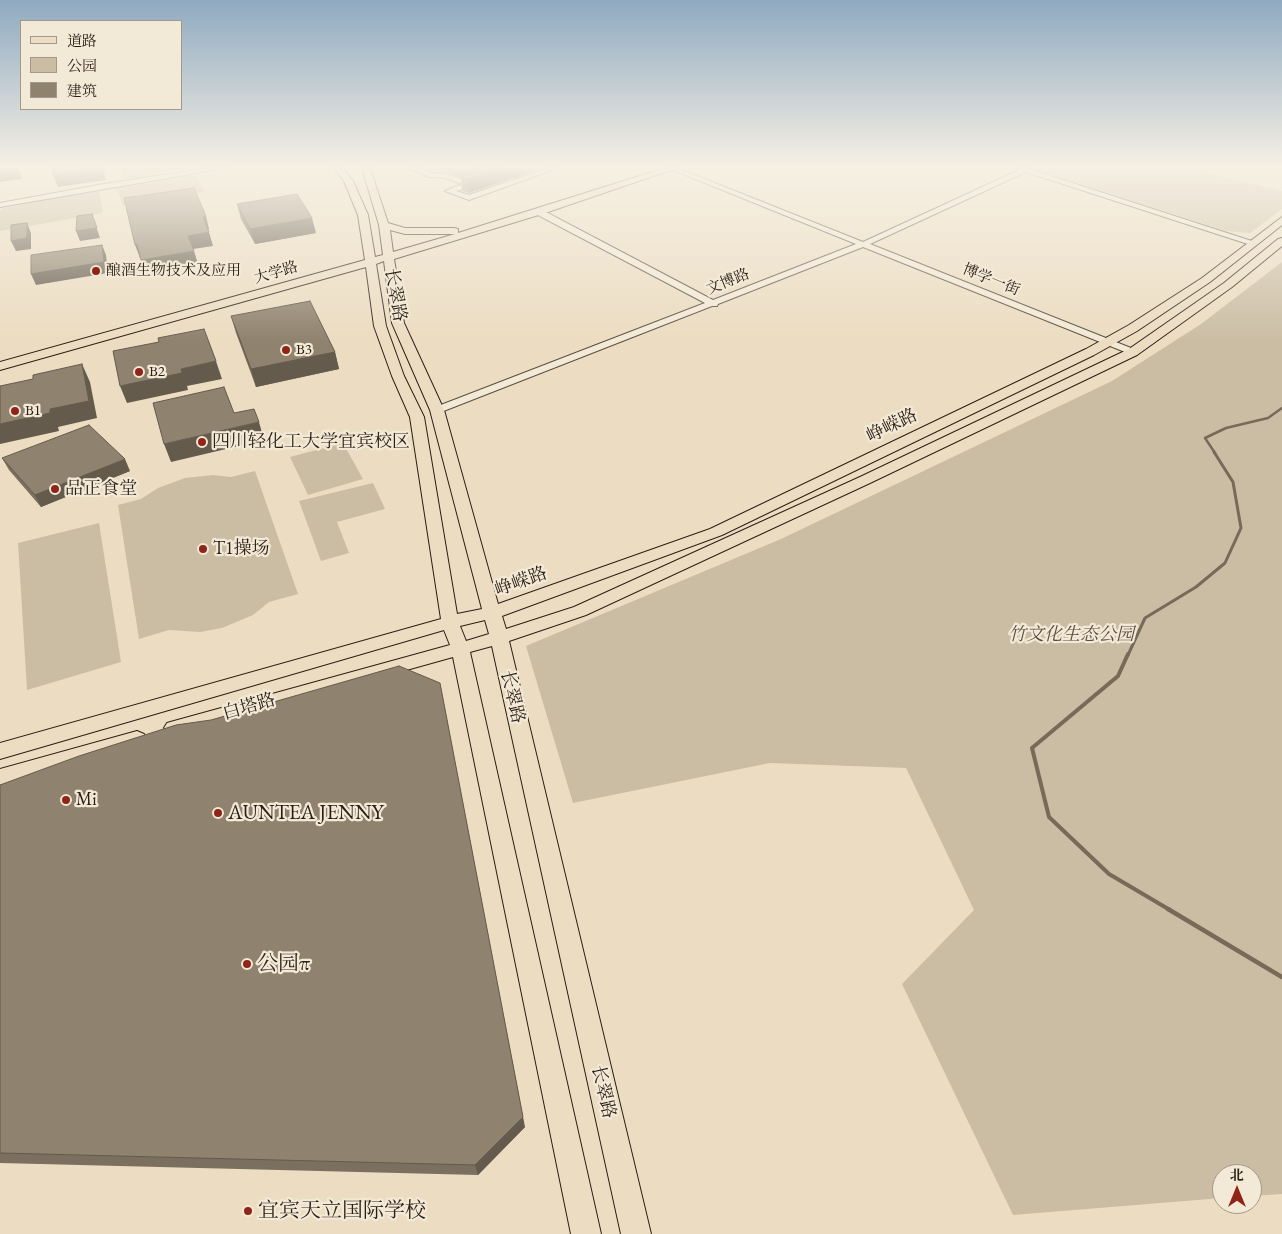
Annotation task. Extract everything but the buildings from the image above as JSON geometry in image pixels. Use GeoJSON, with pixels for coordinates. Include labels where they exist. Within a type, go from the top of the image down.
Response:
{"type":"FeatureCollection","features":[{"type":"Feature","properties":{"kind":"main road","name":"长翠路"},"geometry":{"type":"LineString","coordinates":[[365,226],[380,326],[398,376],[416,417],[450,622],[460,648],[586,1234]]}},
{"type":"Feature","properties":{"kind":"main road","name":"长翠路"},"geometry":{"type":"LineString","coordinates":[[384,226],[398,323],[437,410],[499,638],[636,1234]]}},
{"type":"Feature","properties":{"kind":"main road"},"geometry":{"type":"LineString","coordinates":[[386,226],[405,231],[454,231]]}},
{"type":"Feature","properties":{"kind":"main road","name":"大学路"},"geometry":{"type":"LineString","coordinates":[[388,254],[471,226]]}},
{"type":"Feature","properties":{"kind":"main road","name":"大学路"},"geometry":{"type":"LineString","coordinates":[[0,366],[490,226]]}},
{"type":"Feature","properties":{"kind":"main road","name":"峥嵘路"},"geometry":{"type":"LineString","coordinates":[[491,613],[716,532],[1090,352],[1133,328],[1206,280],[1275,226]]}},
{"type":"Feature","properties":{"kind":"main road"},"geometry":{"type":"LineString","coordinates":[[499,638],[589,607],[865,480],[1133,352],[1228,285],[1282,240]]}},
{"type":"Feature","properties":{"kind":"main road","name":"大学路"},"geometry":{"type":"LineString","coordinates":[[0,360],[371,259]]}},
{"type":"Feature","properties":{"kind":"main road","name":"白塔路"},"geometry":{"type":"LineString","coordinates":[[0,751],[450,622],[491,613]]}},
{"type":"Feature","properties":{"kind":"main road","name":"白塔路"},"geometry":{"type":"LineString","coordinates":[[0,777],[499,638]]}},
{"type":"Feature","properties":{"kind":"street"},"geometry":{"type":"LineString","coordinates":[[565,226],[714,304]]}},
{"type":"Feature","properties":{"kind":"street","name":"博学一街"},"geometry":{"type":"LineString","coordinates":[[817,226],[1133,352]]}},
{"type":"Feature","properties":{"kind":"street","name":"文博路"},"geometry":{"type":"LineString","coordinates":[[437,410],[714,304],[864,244],[903,226]]}},
{"type":"Feature","properties":{"kind":"street"},"geometry":{"type":"LineString","coordinates":[[1199,226],[1254,243]]}},
{"type":"Feature","properties":{"kind":"green space"},"geometry":{"type":"Polygon","coordinates":[[[0,226],[31,226],[0,231],[0,226]]]}},
{"type":"Feature","properties":{"kind":"green space"},"geometry":{"type":"Polygon","coordinates":[[[1209,226],[1260,226],[1250,233],[1226,231],[1209,226]]]}},
{"type":"Feature","properties":{"kind":"green space","name":"竹文化生态公园"},"geometry":{"type":"Polygon","coordinates":[[[1282,262],[1282,1194],[1262,1195],[1262,1164],[1212,1164],[1212,1199],[1013,1215],[902,984],[974,910],[906,768],[770,763],[573,803],[526,646],[781,539],[1112,381],[1201,324],[1282,262]]]}},
{"type":"Feature","properties":{"kind":"green space"},"geometry":{"type":"Polygon","coordinates":[[[343,443],[363,479],[308,495],[290,457],[343,443]]]}},
{"type":"Feature","properties":{"kind":"green space"},"geometry":{"type":"Polygon","coordinates":[[[255,471],[298,594],[269,602],[253,615],[222,628],[200,632],[169,630],[139,639],[118,505],[141,499],[158,488],[185,478],[213,475],[231,477],[255,471]]]}},
{"type":"Feature","properties":{"kind":"green space"},"geometry":{"type":"Polygon","coordinates":[[[373,483],[385,509],[337,522],[349,553],[321,561],[299,501],[373,483]]]}},
{"type":"Feature","properties":{"kind":"green space"},"geometry":{"type":"Polygon","coordinates":[[[99,523],[121,662],[27,690],[18,543],[99,523]]]}},
{"type":"Feature","properties":{"kind":"waterway"},"geometry":{"type":"LineString","coordinates":[[1215,453],[1205,438],[1226,428],[1268,418],[1282,408]]}},
{"type":"Feature","properties":{"kind":"waterway"},"geometry":{"type":"LineString","coordinates":[[1128,655],[1145,618],[1196,587],[1225,563],[1241,528],[1233,482],[1214,452]]}},
{"type":"Feature","properties":{"kind":"waterway"},"geometry":{"type":"LineString","coordinates":[[1128,654],[1118,676],[1032,748],[1049,817],[1109,874],[1170,910]]}},
{"type":"Feature","properties":{"kind":"waterway"},"geometry":{"type":"LineString","coordinates":[[1168,909],[1282,977]]}},
{"type":"Feature","properties":{"kind":"place","name":"酿酒生物技术及应用"},"geometry":{"type":"Point","coordinates":[96,271]}},
{"type":"Feature","properties":{"kind":"place","name":"B3"},"geometry":{"type":"Point","coordinates":[286,350]}},
{"type":"Feature","properties":{"kind":"place","name":"B2"},"geometry":{"type":"Point","coordinates":[139,372]}},
{"type":"Feature","properties":{"kind":"place","name":"B1"},"geometry":{"type":"Point","coordinates":[15,411]}},
{"type":"Feature","properties":{"kind":"place","name":"四川轻化工大学宜宾校区"},"geometry":{"type":"Point","coordinates":[202,442]}},
{"type":"Feature","properties":{"kind":"place","name":"品正食堂"},"geometry":{"type":"Point","coordinates":[55,489]}},
{"type":"Feature","properties":{"kind":"place","name":"T1操场"},"geometry":{"type":"Point","coordinates":[203,549]}},
{"type":"Feature","properties":{"kind":"place","name":"Mi"},"geometry":{"type":"Point","coordinates":[66,800]}},
{"type":"Feature","properties":{"kind":"place","name":"AUNTEA JENNY"},"geometry":{"type":"Point","coordinates":[218,813]}},
{"type":"Feature","properties":{"kind":"place","name":"公园π"},"geometry":{"type":"Point","coordinates":[247,964]}},
{"type":"Feature","properties":{"kind":"place","name":"宜宾天立国际学校"},"geometry":{"type":"Point","coordinates":[248,1211]}}]}
